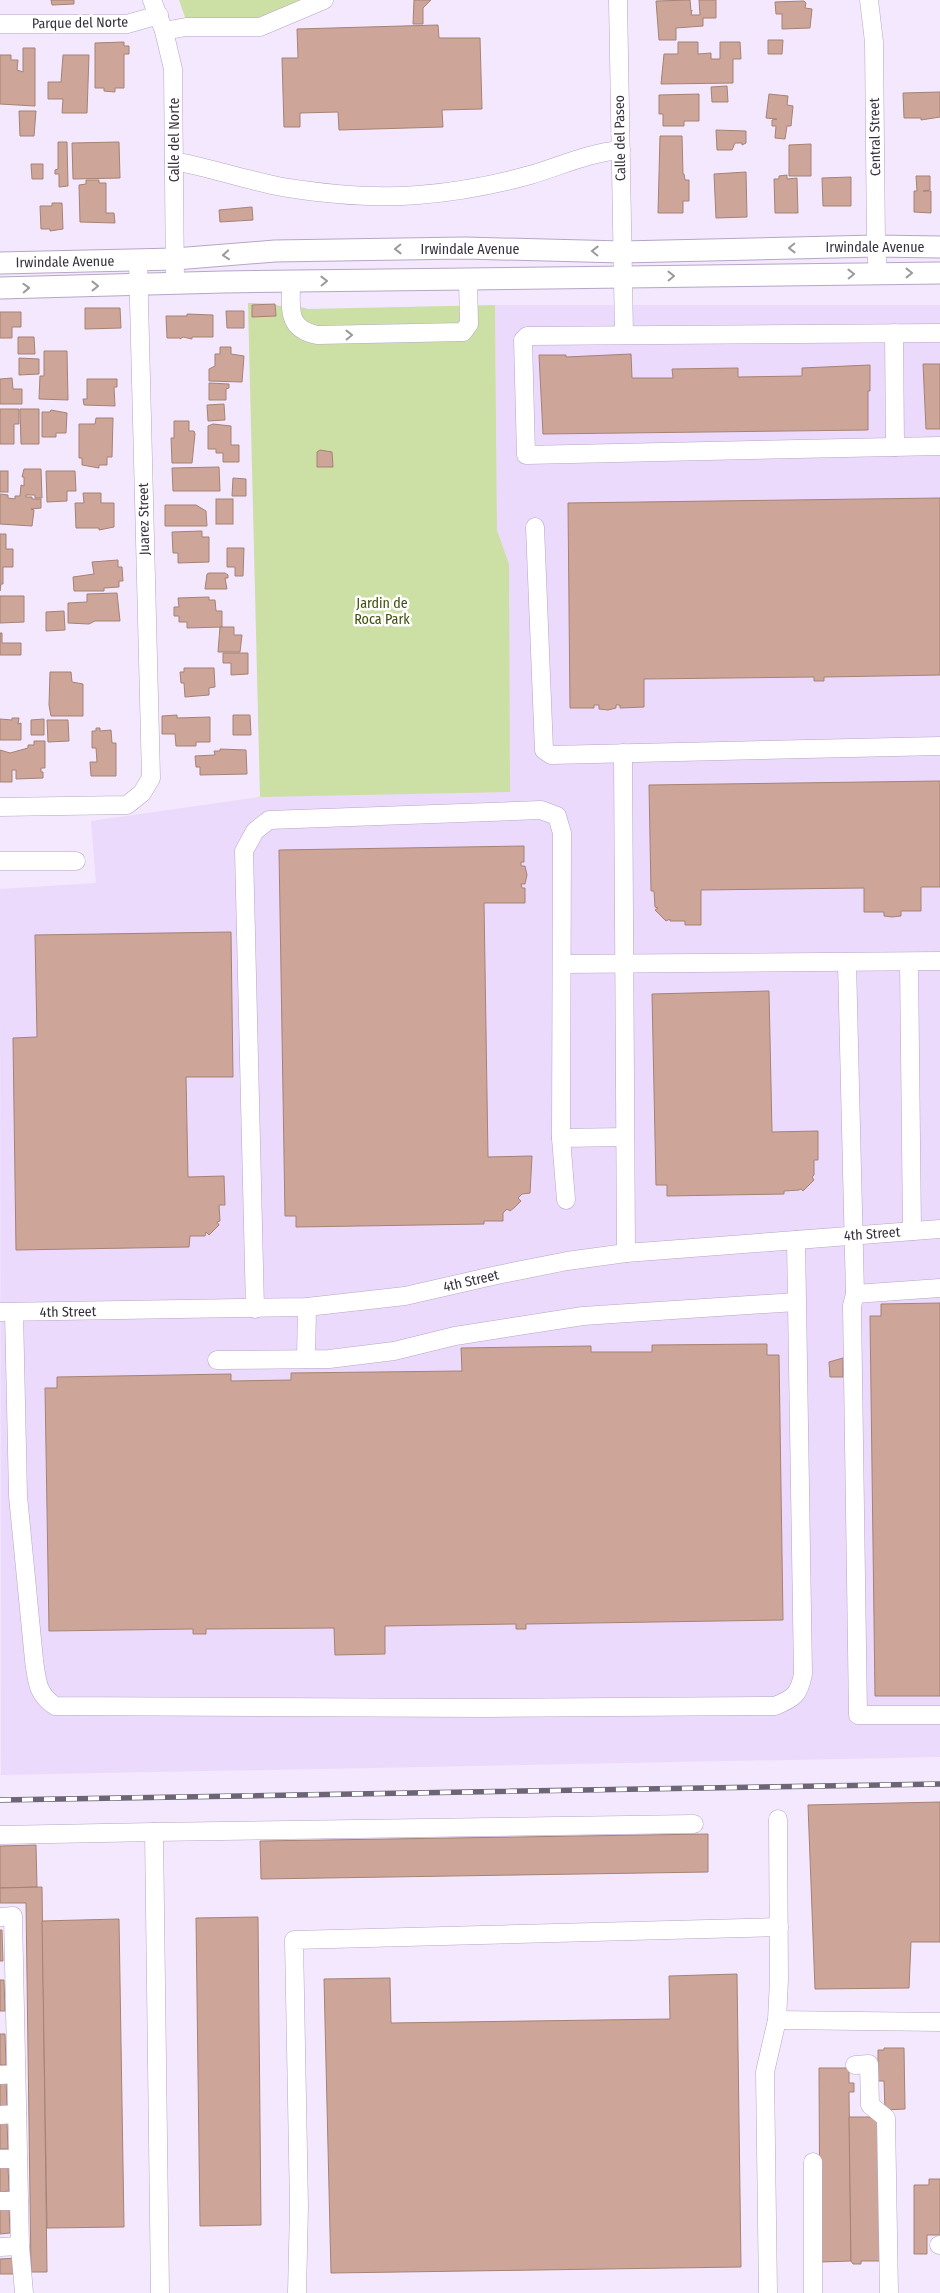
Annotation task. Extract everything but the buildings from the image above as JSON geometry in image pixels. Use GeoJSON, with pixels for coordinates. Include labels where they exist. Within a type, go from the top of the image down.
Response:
{"type":"FeatureCollection","features":[{"type":"Feature","properties":{"kind":"main road","name":"Irwindale Avenue"},"geometry":{"type":"LineString","coordinates":[[0,263],[175,259],[275,251],[466,248],[622,252],[876,246],[940,247]]}},
{"type":"Feature","properties":{"kind":"main road","name":"Irwindale Avenue"},"geometry":{"type":"LineString","coordinates":[[0,288],[622,276],[940,274]]}},
{"type":"Feature","properties":{"kind":"street","name":"Parque del Norte"},"geometry":{"type":"LineString","coordinates":[[0,24],[127,24],[158,15],[186,28],[260,27],[324,0]]}},
{"type":"Feature","properties":{"kind":"street","name":"Calle del Paseo"},"geometry":{"type":"LineString","coordinates":[[618,0],[624,335]]}},
{"type":"Feature","properties":{"kind":"street","name":"Central Street"},"geometry":{"type":"LineString","coordinates":[[869,0],[874,42],[876,246],[878,274]]}},
{"type":"Feature","properties":{"kind":"street","name":"Calle del Norte"},"geometry":{"type":"LineString","coordinates":[[158,15],[172,70],[175,284]]}},
{"type":"Feature","properties":{"kind":"street"},"geometry":{"type":"LineString","coordinates":[[174,161],[280,186],[339,194],[389,197],[480,186],[529,175],[597,152],[621,150]]}},
{"type":"Feature","properties":{"kind":"street","name":"Juarez Street"},"geometry":{"type":"LineString","coordinates":[[0,807],[127,805],[142,793],[151,778],[138,260]]}},
{"type":"Feature","properties":{"kind":"street"},"geometry":{"type":"LineString","coordinates":[[291,281],[291,312],[295,325],[303,332],[318,335],[463,332],[469,324],[468,279]]}},
{"type":"Feature","properties":{"kind":"street"},"geometry":{"type":"LineString","coordinates":[[894,333],[895,447]]}},
{"type":"Feature","properties":{"kind":"street"},"geometry":{"type":"LineString","coordinates":[[940,333],[624,335],[524,337],[523,340],[526,455],[940,446]]}},
{"type":"Feature","properties":{"kind":"street"},"geometry":{"type":"LineString","coordinates":[[535,527],[544,750],[551,755],[940,746]]}},
{"type":"Feature","properties":{"kind":"street"},"geometry":{"type":"LineString","coordinates":[[623,753],[626,1253]]}},
{"type":"Feature","properties":{"kind":"street"},"geometry":{"type":"LineString","coordinates":[[255,1309],[244,850],[255,831],[269,820],[541,810],[557,816],[562,833],[561,1138],[566,1200]]}},
{"type":"Feature","properties":{"kind":"street"},"geometry":{"type":"LineString","coordinates":[[0,862],[76,861]]}},
{"type":"Feature","properties":{"kind":"street"},"geometry":{"type":"LineString","coordinates":[[562,964],[940,961]]}},
{"type":"Feature","properties":{"kind":"street"},"geometry":{"type":"LineString","coordinates":[[847,962],[856,1294],[852,1306],[858,1715],[940,1715]]}},
{"type":"Feature","properties":{"kind":"street"},"geometry":{"type":"LineString","coordinates":[[909,962],[912,1231]]}},
{"type":"Feature","properties":{"kind":"street"},"geometry":{"type":"LineString","coordinates":[[561,1138],[626,1137]]}},
{"type":"Feature","properties":{"kind":"street","name":"4th Street"},"geometry":{"type":"LineString","coordinates":[[7,1312],[307,1307],[406,1296],[567,1261],[626,1253],[940,1229]]}},
{"type":"Feature","properties":{"kind":"street"},"geometry":{"type":"LineString","coordinates":[[7,1312],[18,1496],[34,1660],[38,1686],[45,1700],[55,1706],[494,1708],[774,1706],[790,1699],[800,1690],[803,1674],[796,1240]]}},
{"type":"Feature","properties":{"kind":"street"},"geometry":{"type":"LineString","coordinates":[[856,1294],[940,1288]]}},
{"type":"Feature","properties":{"kind":"street"},"geometry":{"type":"LineString","coordinates":[[217,1360],[329,1359],[394,1351],[455,1336],[583,1316],[796,1302]]}},
{"type":"Feature","properties":{"kind":"street"},"geometry":{"type":"LineString","coordinates":[[306,1359],[307,1307]]}},
{"type":"Feature","properties":{"kind":"street"},"geometry":{"type":"LineString","coordinates":[[768,2293],[765,2072],[777,2020],[779,1927],[778,1819]]}},
{"type":"Feature","properties":{"kind":"street"},"geometry":{"type":"LineString","coordinates":[[0,1835],[694,1824]]}},
{"type":"Feature","properties":{"kind":"street"},"geometry":{"type":"LineString","coordinates":[[154,1832],[160,2293]]}},
{"type":"Feature","properties":{"kind":"street"},"geometry":{"type":"LineString","coordinates":[[0,1917],[14,1916],[7,1973],[9,2114],[18,2159],[20,2246],[24,2293]]}},
{"type":"Feature","properties":{"kind":"street"},"geometry":{"type":"LineString","coordinates":[[297,2293],[299,2207],[294,1940],[779,1927]]}},
{"type":"Feature","properties":{"kind":"street"},"geometry":{"type":"LineString","coordinates":[[777,2020],[940,2022]]}},
{"type":"Feature","properties":{"kind":"street"},"geometry":{"type":"LineString","coordinates":[[855,2065],[869,2064],[870,2105],[886,2118],[889,2293]]}},
{"type":"Feature","properties":{"kind":"street"},"geometry":{"type":"LineString","coordinates":[[0,2159],[18,2159]]}},
{"type":"Feature","properties":{"kind":"street"},"geometry":{"type":"LineString","coordinates":[[813,2162],[813,2293]]}},
{"type":"Feature","properties":{"kind":"street"},"geometry":{"type":"LineString","coordinates":[[0,2201],[19,2201]]}},
{"type":"Feature","properties":{"kind":"street"},"geometry":{"type":"LineString","coordinates":[[0,2247],[20,2246]]}},
{"type":"Feature","properties":{"kind":"shaded area"},"geometry":{"type":"Polygon","coordinates":[[[495,305],[940,305],[940,1757],[1,1775],[0,889],[96,883],[91,821],[260,797],[509,564],[497,530],[495,305]]]}},
{"type":"Feature","properties":{"kind":"green space"},"geometry":{"type":"Polygon","coordinates":[[[179,0],[304,0],[260,21],[187,23],[179,0]]]}},
{"type":"Feature","properties":{"kind":"green space","name":"Jardin de Roca Park"},"geometry":{"type":"Polygon","coordinates":[[[248,303],[308,309],[495,305],[497,530],[509,564],[510,792],[260,797],[248,303]]]}},
{"type":"Feature","properties":{"kind":"railway"},"geometry":{"type":"LineString","coordinates":[[0,1800],[940,1784]]}}]}
